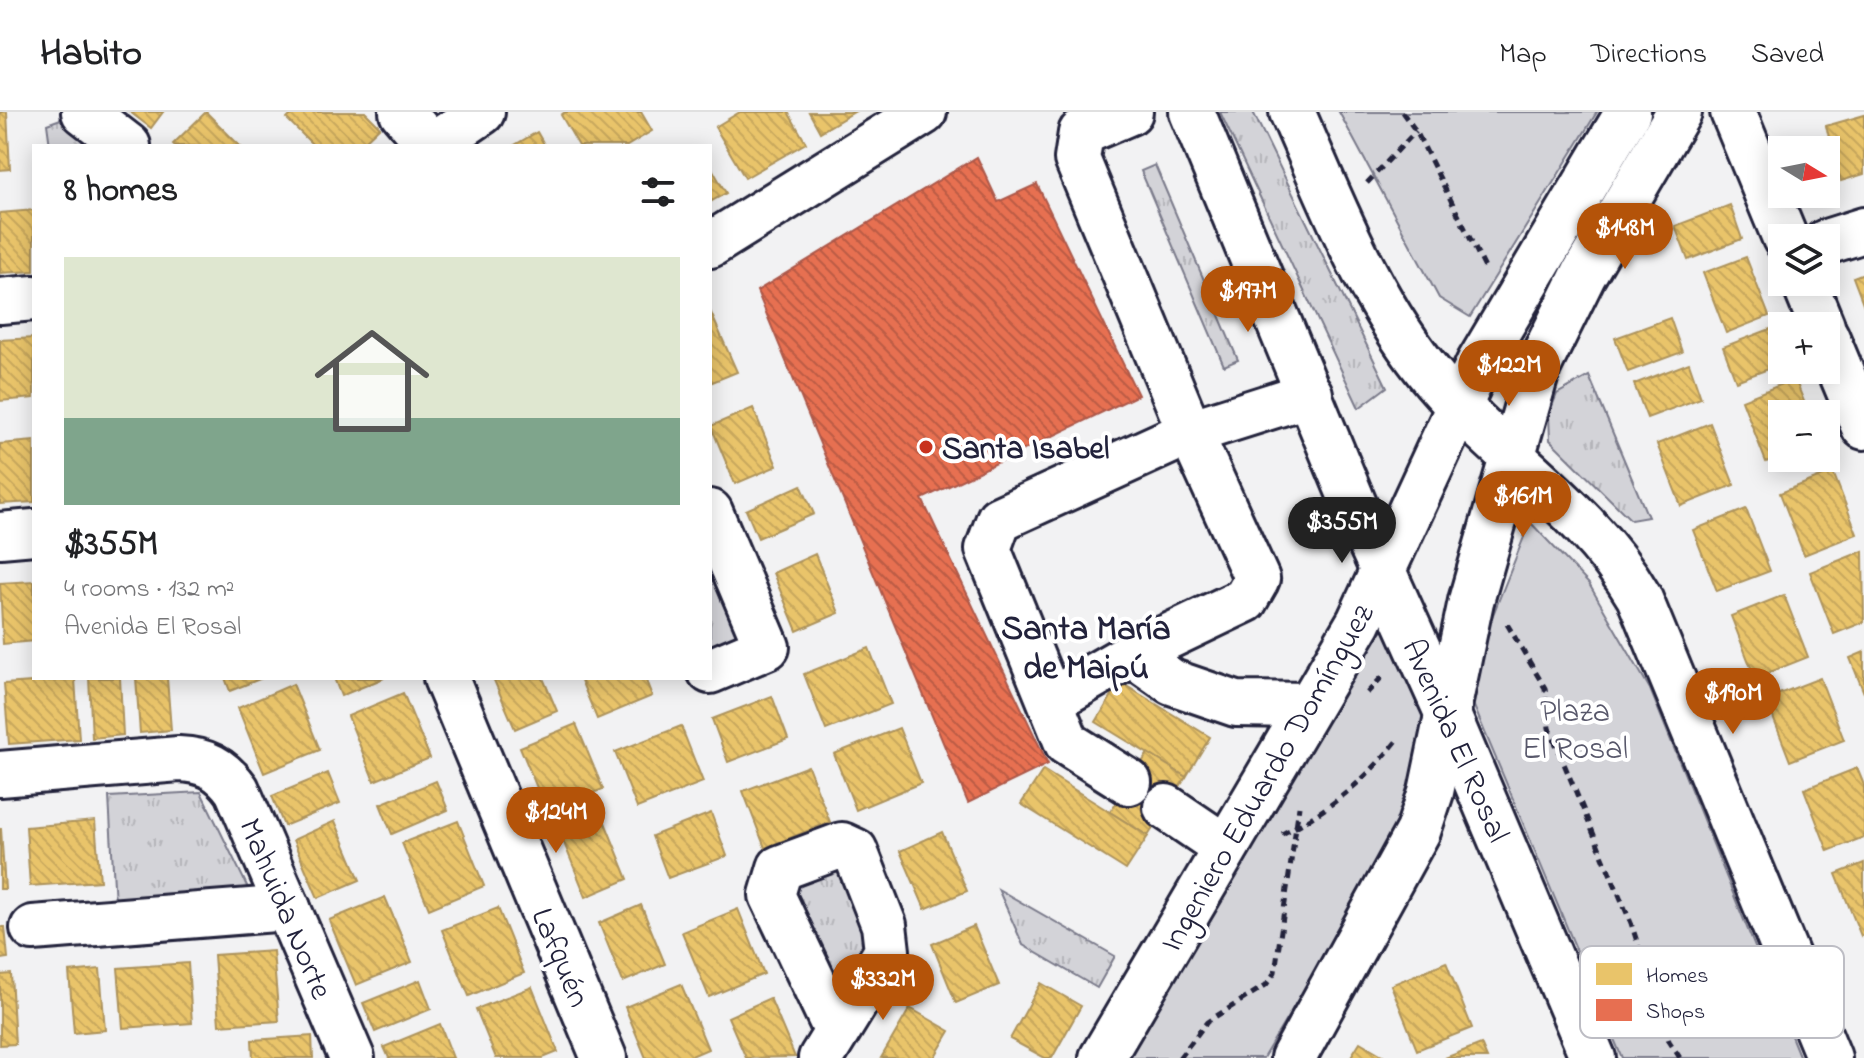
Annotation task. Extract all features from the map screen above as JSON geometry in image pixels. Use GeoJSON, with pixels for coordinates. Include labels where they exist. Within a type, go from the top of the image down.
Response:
{"type":"FeatureCollection","features":[{"type":"Feature","properties":{"kind":"street"},"geometry":{"type":"LineString","coordinates":[[84,112],[125,144]]}},
{"type":"Feature","properties":{"kind":"street"},"geometry":{"type":"LineString","coordinates":[[402,112],[430,144]]}},
{"type":"Feature","properties":{"kind":"street"},"geometry":{"type":"LineString","coordinates":[[435,144],[482,112]]}},
{"type":"Feature","properties":{"kind":"street"},"geometry":{"type":"LineString","coordinates":[[712,244],[924,112]]}},
{"type":"Feature","properties":{"kind":"street"},"geometry":{"type":"LineString","coordinates":[[1052,700],[1132,654],[1245,600],[1257,579],[1190,432],[1077,159],[1081,133],[1130,112]]}},
{"type":"Feature","properties":{"kind":"street","name":"Avenida El Rosal"},"geometry":{"type":"LineString","coordinates":[[1192,112],[1383,572],[1448,715],[1580,1027]]}},
{"type":"Feature","properties":{"kind":"street"},"geometry":{"type":"LineString","coordinates":[[1292,112],[1357,260],[1433,378],[1511,458],[1593,531],[1639,597],[1783,946]]}},
{"type":"Feature","properties":{"kind":"street","name":"Ingeniero Eduardo Domínguez"},"geometry":{"type":"LineString","coordinates":[[1102,1058],[1359,622],[1459,407],[1507,313],[1628,112]]}},
{"type":"Feature","properties":{"kind":"street"},"geometry":{"type":"LineString","coordinates":[[1293,1058],[1418,831],[1431,792],[1471,601],[1538,367],[1584,274],[1679,112]]}},
{"type":"Feature","properties":{"kind":"street"},"geometry":{"type":"LineString","coordinates":[[1733,112],[1779,224]]}},
{"type":"Feature","properties":{"kind":"street"},"geometry":{"type":"LineString","coordinates":[[1840,238],[1864,230]]}},
{"type":"Feature","properties":{"kind":"street"},"geometry":{"type":"LineString","coordinates":[[0,301],[32,298]]}},
{"type":"Feature","properties":{"kind":"street"},"geometry":{"type":"LineString","coordinates":[[1840,370],[1864,427]]}},
{"type":"Feature","properties":{"kind":"street"},"geometry":{"type":"LineString","coordinates":[[1129,782],[1067,743],[988,549],[999,519],[1190,432],[1310,394]]}},
{"type":"Feature","properties":{"kind":"street"},"geometry":{"type":"LineString","coordinates":[[712,523],[767,647],[712,670]]}},
{"type":"Feature","properties":{"kind":"street"},"geometry":{"type":"LineString","coordinates":[[0,535],[32,532]]}},
{"type":"Feature","properties":{"kind":"street"},"geometry":{"type":"LineString","coordinates":[[1132,654],[1172,682],[1236,704],[1308,705]]}},
{"type":"Feature","properties":{"kind":"street","name":"Lafquén"},"geometry":{"type":"LineString","coordinates":[[447,680],[604,1058]]}},
{"type":"Feature","properties":{"kind":"street","name":"Mahuida Norte"},"geometry":{"type":"LineString","coordinates":[[0,774],[179,759],[213,766],[237,790],[352,1058]]}},
{"type":"Feature","properties":{"kind":"street"},"geometry":{"type":"LineString","coordinates":[[1166,807],[1225,847]]}},
{"type":"Feature","properties":{"kind":"street"},"geometry":{"type":"LineString","coordinates":[[33,928],[288,908]]}},
{"type":"Feature","properties":{"kind":"street","name":"Avenida El Rosal"},"geometry":{"type":"LineString","coordinates":[[1585,1038],[1593,1058]]}},
{"type":"Feature","properties":{"kind":"street"},"geometry":{"type":"LineString","coordinates":[[1821,1038],[1829,1058]]}},
{"type":"Feature","properties":{"kind":"path"},"geometry":{"type":"LineString","coordinates":[[1402,112],[1416,131],[1507,313]]}},
{"type":"Feature","properties":{"kind":"path"},"geometry":{"type":"LineString","coordinates":[[1337,215],[1416,131]]}},
{"type":"Feature","properties":{"kind":"path"},"geometry":{"type":"LineString","coordinates":[[1471,601],[1500,612],[1545,688],[1549,728],[1638,946]]}},
{"type":"Feature","properties":{"kind":"path"},"geometry":{"type":"LineString","coordinates":[[1363,698],[1383,676]]}},
{"type":"Feature","properties":{"kind":"path"},"geometry":{"type":"LineString","coordinates":[[1274,839],[1322,813],[1370,776],[1404,730]]}},
{"type":"Feature","properties":{"kind":"path"},"geometry":{"type":"LineString","coordinates":[[1179,1058],[1207,1022],[1266,985],[1275,972],[1300,799]]}},
{"type":"Feature","properties":{"kind":"path"},"geometry":{"type":"LineString","coordinates":[[1668,1038],[1680,1058]]}},
{"type":"Feature","properties":{"kind":"green space"},"geometry":{"type":"Polygon","coordinates":[[[1220,112],[1253,112],[1387,387],[1359,408],[1220,112]]]}},
{"type":"Feature","properties":{"kind":"green space"},"geometry":{"type":"Polygon","coordinates":[[[1339,112],[1597,112],[1470,317],[1439,298],[1339,112]]]}},
{"type":"Feature","properties":{"kind":"green space"},"geometry":{"type":"Polygon","coordinates":[[[69,116],[98,144],[50,144],[47,124],[69,116]]]}},
{"type":"Feature","properties":{"kind":"green space"},"geometry":{"type":"Polygon","coordinates":[[[1155,165],[1238,360],[1224,366],[1141,171],[1155,165]]]}},
{"type":"Feature","properties":{"kind":"green space"},"geometry":{"type":"Polygon","coordinates":[[[1589,376],[1648,517],[1631,520],[1550,440],[1549,414],[1557,394],[1589,376]]]}},
{"type":"Feature","properties":{"kind":"green space","name":"Plaza El Rosal"},"geometry":{"type":"Polygon","coordinates":[[[1530,522],[1589,584],[1650,689],[1754,946],[1580,946],[1580,958],[1465,685],[1530,522]]]}},
{"type":"Feature","properties":{"kind":"green space"},"geometry":{"type":"Polygon","coordinates":[[[712,557],[746,637],[712,651],[712,557]]]}},
{"type":"Feature","properties":{"kind":"green space"},"geometry":{"type":"Polygon","coordinates":[[[1388,624],[1440,742],[1384,884],[1299,998],[1263,1058],[1122,1058],[1321,699],[1388,624]]]}},
{"type":"Feature","properties":{"kind":"green space"},"geometry":{"type":"Polygon","coordinates":[[[201,792],[252,896],[115,904],[109,797],[201,792]]]}},
{"type":"Feature","properties":{"kind":"green space"},"geometry":{"type":"Polygon","coordinates":[[[841,859],[878,946],[862,966],[820,971],[783,884],[841,859]]]}},
{"type":"Feature","properties":{"kind":"green space"},"geometry":{"type":"Polygon","coordinates":[[[998,889],[1115,956],[1097,988],[1023,945],[998,889]]]}},
{"type":"Feature","properties":{"kind":"green space","name":"Plaza El Rosal"},"geometry":{"type":"Polygon","coordinates":[[[1614,1038],[1792,1038],[1800,1058],[1622,1058],[1614,1038]]]}},
{"type":"Feature","properties":{"kind":"building: Homes"},"geometry":{"type":"Polygon","coordinates":[[[0,112],[7,112],[10,169],[0,170],[0,112]]]}},
{"type":"Feature","properties":{"kind":"building: Homes"},"geometry":{"type":"Polygon","coordinates":[[[130,112],[163,112],[151,128],[130,112]]]}},
{"type":"Feature","properties":{"kind":"building: Homes"},"geometry":{"type":"Polygon","coordinates":[[[206,112],[238,144],[173,144],[206,112]]]}},
{"type":"Feature","properties":{"kind":"building: Homes"},"geometry":{"type":"Polygon","coordinates":[[[294,112],[365,112],[380,127],[362,144],[312,144],[287,119],[294,112]]]}},
{"type":"Feature","properties":{"kind":"building: Homes"},"geometry":{"type":"Polygon","coordinates":[[[565,112],[641,112],[652,131],[630,144],[578,144],[561,115],[565,112]]]}},
{"type":"Feature","properties":{"kind":"building: Homes"},"geometry":{"type":"Polygon","coordinates":[[[740,112],[788,112],[806,143],[745,178],[715,127],[740,112]]]}},
{"type":"Feature","properties":{"kind":"building: Homes"},"geometry":{"type":"Polygon","coordinates":[[[809,112],[854,112],[820,132],[809,112]]]}},
{"type":"Feature","properties":{"kind":"building: Homes"},"geometry":{"type":"Polygon","coordinates":[[[1864,115],[1864,174],[1841,181],[1840,136],[1829,136],[1826,126],[1864,115]]]}},
{"type":"Feature","properties":{"kind":"building: Homes"},"geometry":{"type":"Polygon","coordinates":[[[537,132],[544,144],[516,144],[537,132]]]}},
{"type":"Feature","properties":{"kind":"building: Homes"},"geometry":{"type":"Polygon","coordinates":[[[712,168],[726,193],[712,201],[712,168]]]}},
{"type":"Feature","properties":{"kind":"building: Homes"},"geometry":{"type":"Polygon","coordinates":[[[1730,205],[1742,239],[1688,260],[1675,226],[1730,205]]]}},
{"type":"Feature","properties":{"kind":"building: Homes"},"geometry":{"type":"Polygon","coordinates":[[[32,210],[32,271],[0,273],[0,213],[32,210]]]}},
{"type":"Feature","properties":{"kind":"building: Homes"},"geometry":{"type":"Polygon","coordinates":[[[1746,257],[1768,316],[1726,333],[1703,273],[1746,257]]]}},
{"type":"Feature","properties":{"kind":"building: Homes"},"geometry":{"type":"Polygon","coordinates":[[[1864,273],[1864,306],[1853,277],[1864,273]]]}},
{"type":"Feature","properties":{"kind":"building: Homes"},"geometry":{"type":"Polygon","coordinates":[[[712,315],[737,372],[712,382],[712,315]]]}},
{"type":"Feature","properties":{"kind":"building: Homes"},"geometry":{"type":"Polygon","coordinates":[[[1670,318],[1682,352],[1628,372],[1615,338],[1670,318]]]}},
{"type":"Feature","properties":{"kind":"building: Homes"},"geometry":{"type":"Polygon","coordinates":[[[1768,330],[1768,369],[1736,381],[1723,347],[1768,330]]]}},
{"type":"Feature","properties":{"kind":"building: Homes"},"geometry":{"type":"Polygon","coordinates":[[[32,338],[32,398],[0,401],[0,340],[32,338]]]}},
{"type":"Feature","properties":{"kind":"building: Homes"},"geometry":{"type":"Polygon","coordinates":[[[1689,363],[1701,398],[1647,418],[1634,384],[1689,363]]]}},
{"type":"Feature","properties":{"kind":"building: Homes"},"geometry":{"type":"Polygon","coordinates":[[[1782,384],[1797,384],[1803,400],[1768,400],[1768,461],[1766,462],[1742,400],[1782,384]]]}},
{"type":"Feature","properties":{"kind":"building: Homes"},"geometry":{"type":"Polygon","coordinates":[[[753,408],[777,466],[735,484],[712,426],[753,408]]]}},
{"type":"Feature","properties":{"kind":"building: Homes"},"geometry":{"type":"Polygon","coordinates":[[[1710,423],[1734,485],[1681,506],[1657,444],[1710,423]]]}},
{"type":"Feature","properties":{"kind":"building: Homes"},"geometry":{"type":"Polygon","coordinates":[[[32,441],[32,502],[0,504],[0,444],[32,441]]]}},
{"type":"Feature","properties":{"kind":"building: Homes"},"geometry":{"type":"Polygon","coordinates":[[[1833,472],[1857,534],[1804,555],[1780,493],[1833,472]]]}},
{"type":"Feature","properties":{"kind":"building: Homes"},"geometry":{"type":"Polygon","coordinates":[[[801,485],[814,514],[758,538],[746,510],[801,485]]]}},
{"type":"Feature","properties":{"kind":"building: Homes"},"geometry":{"type":"Polygon","coordinates":[[[1746,509],[1770,571],[1717,591],[1693,530],[1746,509]]]}},
{"type":"Feature","properties":{"kind":"building: Homes"},"geometry":{"type":"Polygon","coordinates":[[[1863,551],[1864,622],[1834,634],[1810,572],[1863,551]]]}},
{"type":"Feature","properties":{"kind":"building: Homes"},"geometry":{"type":"Polygon","coordinates":[[[815,554],[839,613],[797,631],[773,573],[815,554]]]}},
{"type":"Feature","properties":{"kind":"building: Homes"},"geometry":{"type":"Polygon","coordinates":[[[32,581],[32,641],[3,644],[0,583],[32,581]]]}},
{"type":"Feature","properties":{"kind":"building: Homes"},"geometry":{"type":"Polygon","coordinates":[[[1784,595],[1808,657],[1755,678],[1731,616],[1784,595]]]}},
{"type":"Feature","properties":{"kind":"building: Homes"},"geometry":{"type":"Polygon","coordinates":[[[869,648],[891,704],[826,730],[804,674],[869,648]]]}},
{"type":"Feature","properties":{"kind":"building: Homes"},"geometry":{"type":"Polygon","coordinates":[[[1864,652],[1864,693],[1850,658],[1864,652]]]}},
{"type":"Feature","properties":{"kind":"building: Homes"},"geometry":{"type":"Polygon","coordinates":[[[1820,678],[1844,740],[1790,761],[1766,699],[1820,678]]]}},
{"type":"Feature","properties":{"kind":"building: Homes"},"geometry":{"type":"Polygon","coordinates":[[[75,680],[79,739],[9,744],[4,684],[75,680]]]}},
{"type":"Feature","properties":{"kind":"building: Homes"},"geometry":{"type":"Polygon","coordinates":[[[89,680],[120,680],[123,735],[92,738],[89,680]]]}},
{"type":"Feature","properties":{"kind":"building: Homes"},"geometry":{"type":"Polygon","coordinates":[[[136,680],[167,680],[171,730],[140,733],[136,680]]]}},
{"type":"Feature","properties":{"kind":"building: Homes"},"geometry":{"type":"Polygon","coordinates":[[[226,680],[257,680],[230,691],[226,680]]]}},
{"type":"Feature","properties":{"kind":"building: Homes"},"geometry":{"type":"Polygon","coordinates":[[[335,680],[379,680],[341,696],[335,680]]]}},
{"type":"Feature","properties":{"kind":"building: Homes"},"geometry":{"type":"Polygon","coordinates":[[[494,680],[544,680],[557,711],[515,729],[494,680]]]}},
{"type":"Feature","properties":{"kind":"building: Homes"},"geometry":{"type":"Polygon","coordinates":[[[581,680],[646,680],[652,696],[597,719],[581,680]]]}},
{"type":"Feature","properties":{"kind":"building: Homes"},"geometry":{"type":"Polygon","coordinates":[[[1120,682],[1210,737],[1186,777],[1096,722],[1120,682]]]}},
{"type":"Feature","properties":{"kind":"building: Homes"},"geometry":{"type":"Polygon","coordinates":[[[293,684],[320,750],[264,773],[238,708],[293,684]]]}},
{"type":"Feature","properties":{"kind":"building: Homes"},"geometry":{"type":"Polygon","coordinates":[[[403,693],[430,758],[374,781],[348,716],[403,693]]]}},
{"type":"Feature","properties":{"kind":"building: Homes"},"geometry":{"type":"Polygon","coordinates":[[[772,696],[788,739],[728,762],[712,719],[772,696]]]}},
{"type":"Feature","properties":{"kind":"building: Homes"},"geometry":{"type":"Polygon","coordinates":[[[576,724],[603,789],[547,812],[520,747],[576,724]]]}},
{"type":"Feature","properties":{"kind":"building: Homes"},"geometry":{"type":"Polygon","coordinates":[[[681,726],[703,782],[637,808],[615,752],[681,726]]]}},
{"type":"Feature","properties":{"kind":"building: Homes"},"geometry":{"type":"Polygon","coordinates":[[[899,728],[921,783],[856,810],[834,754],[899,728]]]}},
{"type":"Feature","properties":{"kind":"building: Homes"},"geometry":{"type":"Polygon","coordinates":[[[1148,753],[1186,777],[1148,836],[1110,812],[1148,753]]]}},
{"type":"Feature","properties":{"kind":"building: Homes"},"geometry":{"type":"Polygon","coordinates":[[[808,766],[830,822],[765,848],[743,791],[808,766]]]}},
{"type":"Feature","properties":{"kind":"building: Homes"},"geometry":{"type":"Polygon","coordinates":[[[1857,768],[1864,785],[1864,837],[1828,851],[1804,789],[1857,768]]]}},
{"type":"Feature","properties":{"kind":"building: Homes"},"geometry":{"type":"Polygon","coordinates":[[[1043,770],[1148,836],[1126,870],[1021,804],[1043,770]]]}},
{"type":"Feature","properties":{"kind":"building: Homes"},"geometry":{"type":"Polygon","coordinates":[[[328,773],[340,803],[284,826],[272,796],[328,773]]]}},
{"type":"Feature","properties":{"kind":"building: Homes"},"geometry":{"type":"Polygon","coordinates":[[[436,781],[448,810],[392,834],[380,804],[436,781]]]}},
{"type":"Feature","properties":{"kind":"building: Homes"},"geometry":{"type":"Polygon","coordinates":[[[711,813],[727,856],[668,878],[652,836],[711,813]]]}},
{"type":"Feature","properties":{"kind":"building: Homes"},"geometry":{"type":"Polygon","coordinates":[[[604,820],[628,879],[586,897],[562,838],[604,820]]]}},
{"type":"Feature","properties":{"kind":"building: Homes"},"geometry":{"type":"Polygon","coordinates":[[[95,821],[100,881],[30,886],[26,827],[95,821]]]}},
{"type":"Feature","properties":{"kind":"building: Homes"},"geometry":{"type":"Polygon","coordinates":[[[335,821],[360,880],[318,898],[293,840],[335,821]]]}},
{"type":"Feature","properties":{"kind":"building: Homes"},"geometry":{"type":"Polygon","coordinates":[[[458,821],[484,886],[429,909],[402,843],[458,821]]]}},
{"type":"Feature","properties":{"kind":"building: Homes"},"geometry":{"type":"Polygon","coordinates":[[[1,829],[5,889],[0,889],[1,829]]]}},
{"type":"Feature","properties":{"kind":"building: Homes"},"geometry":{"type":"Polygon","coordinates":[[[942,832],[967,891],[925,909],[900,851],[942,832]]]}},
{"type":"Feature","properties":{"kind":"building: Homes"},"geometry":{"type":"Polygon","coordinates":[[[1864,863],[1864,934],[1861,936],[1836,874],[1864,863]]]}},
{"type":"Feature","properties":{"kind":"building: Homes"},"geometry":{"type":"Polygon","coordinates":[[[385,897],[412,962],[356,985],[329,920],[385,897]]]}},
{"type":"Feature","properties":{"kind":"building: Homes"},"geometry":{"type":"Polygon","coordinates":[[[641,905],[665,964],[623,982],[599,923],[641,905]]]}},
{"type":"Feature","properties":{"kind":"building: Homes"},"geometry":{"type":"Polygon","coordinates":[[[498,908],[524,973],[469,996],[442,930],[498,908]]]}},
{"type":"Feature","properties":{"kind":"building: Homes"},"geometry":{"type":"Polygon","coordinates":[[[738,909],[764,974],[709,997],[682,932],[738,909]]]}},
{"type":"Feature","properties":{"kind":"building: Homes"},"geometry":{"type":"Polygon","coordinates":[[[974,926],[999,985],[956,1003],[932,944],[974,926]]]}},
{"type":"Feature","properties":{"kind":"building: Homes"},"geometry":{"type":"Polygon","coordinates":[[[0,927],[5,927],[8,958],[0,959],[0,927]]]}},
{"type":"Feature","properties":{"kind":"building: Homes"},"geometry":{"type":"Polygon","coordinates":[[[273,951],[279,1021],[219,1025],[214,955],[273,951]]]}},
{"type":"Feature","properties":{"kind":"building: Homes"},"geometry":{"type":"Polygon","coordinates":[[[1446,962],[1472,1028],[1417,1050],[1391,985],[1446,962]]]}},
{"type":"Feature","properties":{"kind":"building: Homes"},"geometry":{"type":"Polygon","coordinates":[[[188,963],[192,1023],[123,1028],[118,968],[188,963]]]}},
{"type":"Feature","properties":{"kind":"building: Homes"},"geometry":{"type":"Polygon","coordinates":[[[100,969],[105,1030],[74,1033],[69,972],[100,969]]]}},
{"type":"Feature","properties":{"kind":"building: Homes"},"geometry":{"type":"Polygon","coordinates":[[[11,974],[15,1044],[0,1045],[0,975],[11,974]]]}},
{"type":"Feature","properties":{"kind":"building: Homes"},"geometry":{"type":"Polygon","coordinates":[[[420,980],[431,1009],[375,1032],[363,1003],[420,980]]]}},
{"type":"Feature","properties":{"kind":"building: Homes"},"geometry":{"type":"Polygon","coordinates":[[[1041,983],[1081,1006],[1052,1058],[1045,1058],[1010,1039],[1041,983]]]}},
{"type":"Feature","properties":{"kind":"building: Homes"},"geometry":{"type":"Polygon","coordinates":[[[681,984],[708,1049],[687,1058],[646,1058],[625,1007],[681,984]]]}},
{"type":"Feature","properties":{"kind":"building: Homes"},"geometry":{"type":"Polygon","coordinates":[[[532,987],[558,1052],[543,1058],[496,1058],[476,1009],[532,987]]]}},
{"type":"Feature","properties":{"kind":"building: Homes"},"geometry":{"type":"Polygon","coordinates":[[[770,998],[795,1057],[746,1058],[728,1017],[770,998]]]}},
{"type":"Feature","properties":{"kind":"building: Homes"},"geometry":{"type":"Polygon","coordinates":[[[910,1008],[950,1031],[934,1058],[881,1058],[910,1008]]]}},
{"type":"Feature","properties":{"kind":"building: Homes"},"geometry":{"type":"Polygon","coordinates":[[[440,1024],[453,1058],[389,1058],[384,1047],[440,1024]]]}},
{"type":"Feature","properties":{"kind":"building: Homes"},"geometry":{"type":"Polygon","coordinates":[[[312,1036],[313,1058],[253,1058],[252,1040],[312,1036]]]}},
{"type":"Feature","properties":{"kind":"building: Homes"},"geometry":{"type":"Polygon","coordinates":[[[1360,1042],[1387,1058],[1350,1058],[1360,1042]]]}},
{"type":"Feature","properties":{"kind":"building: Homes"},"geometry":{"type":"Polygon","coordinates":[[[1481,1044],[1487,1058],[1445,1058],[1481,1044]]]}},
{"type":"Feature","properties":{"kind":"building: Shops","name":"Santa Isabel"},"geometry":{"type":"Polygon","coordinates":[[[977,157],[998,202],[1037,184],[1138,395],[922,499],[1048,764],[968,803],[757,291],[977,157]]]}},
{"type":"Feature","properties":{"kind":"place","name":"Santa Isabel"},"geometry":{"type":"Point","coordinates":[926,447]}},
{"type":"Feature","properties":{"kind":"district","name":"Santa María de Maipú"},"geometry":{"type":"Point","coordinates":[1086,646]}}]}
